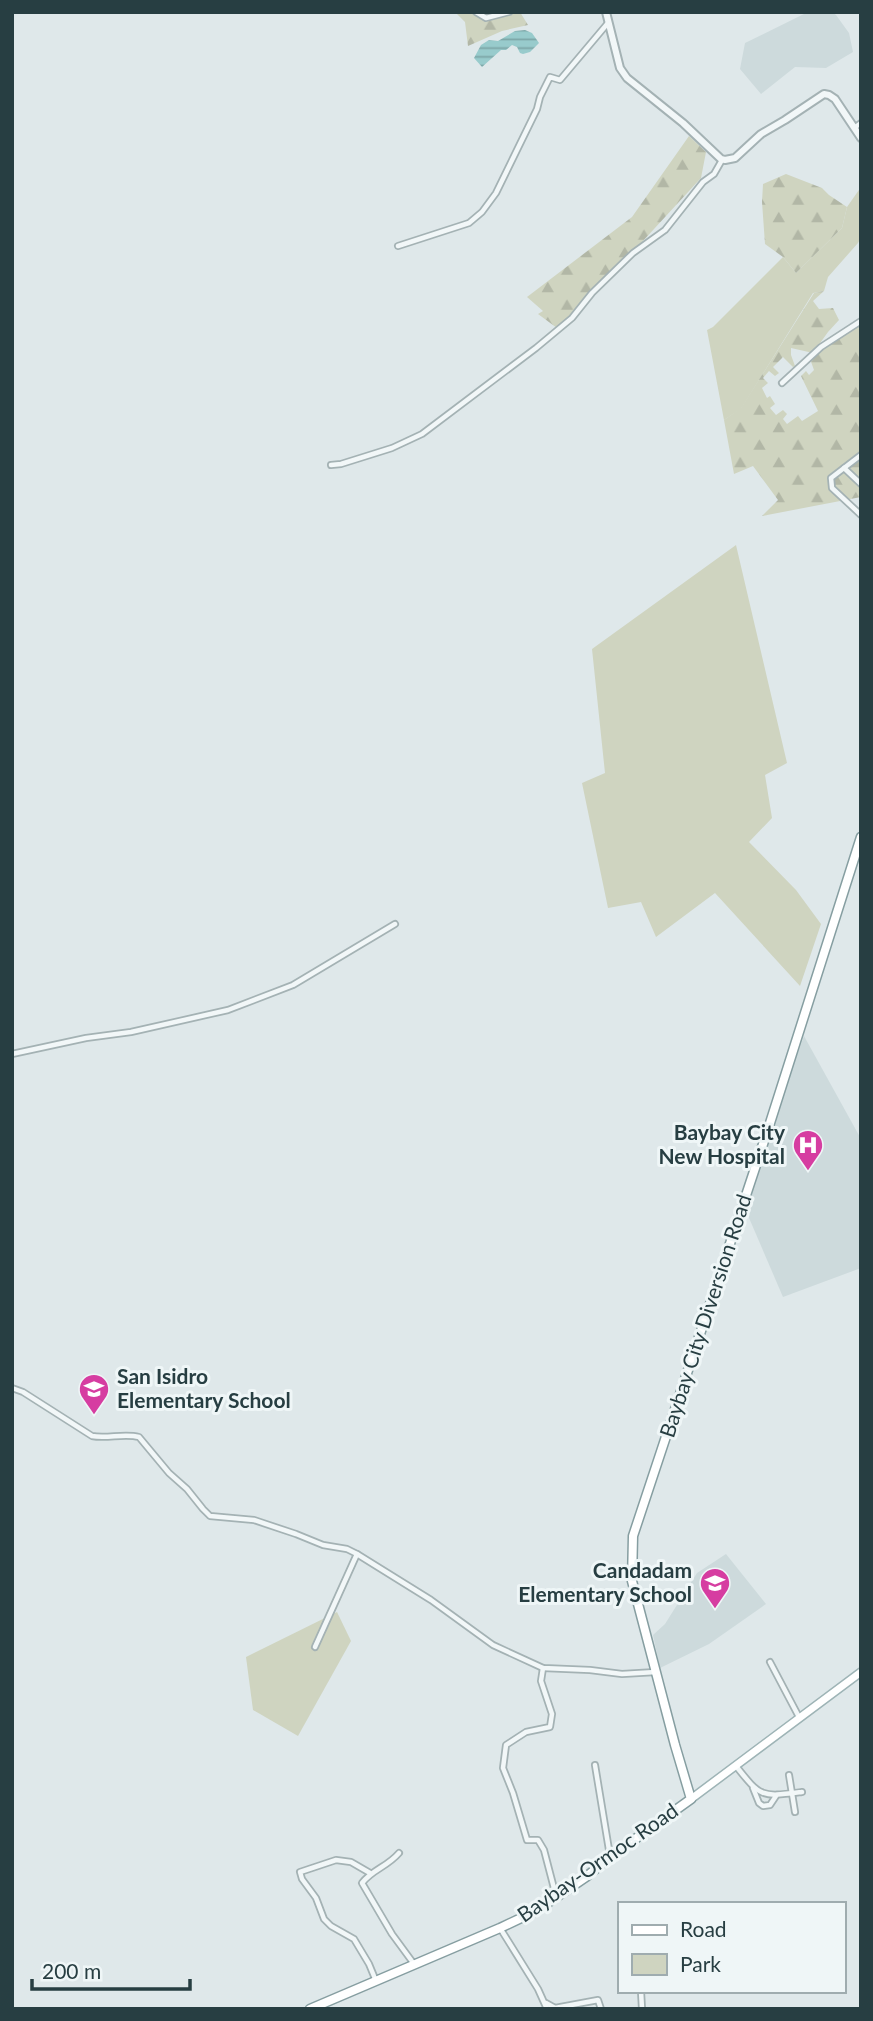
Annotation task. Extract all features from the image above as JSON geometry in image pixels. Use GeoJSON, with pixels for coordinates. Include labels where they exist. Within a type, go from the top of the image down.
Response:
{"type":"FeatureCollection","features":[{"type":"Feature","properties":{"kind":"highway","name":"Baybay City Diversion Road"},"geometry":{"type":"LineString","coordinates":[[691,1799],[632,1581],[633,1536],[763,1146],[861,836]]}},
{"type":"Feature","properties":{"kind":"highway","name":"Baybay-Ormoc Road"},"geometry":{"type":"LineString","coordinates":[[310,2009],[536,1911],[691,1799]]}},
{"type":"Feature","properties":{"kind":"main road","name":"Baybay-Ormoc Road"},"geometry":{"type":"LineString","coordinates":[[691,1799],[861,1672]]}},
{"type":"Feature","properties":{"kind":"street"},"geometry":{"type":"LineString","coordinates":[[476,12],[486,18],[509,12]]}},
{"type":"Feature","properties":{"kind":"street"},"geometry":{"type":"LineString","coordinates":[[606,12],[620,68],[627,78],[676,116],[722,160]]}},
{"type":"Feature","properties":{"kind":"street"},"geometry":{"type":"LineString","coordinates":[[398,246],[469,223],[482,212],[496,193],[550,77],[559,80],[609,23]]}},
{"type":"Feature","properties":{"kind":"street"},"geometry":{"type":"LineString","coordinates":[[722,160],[735,158],[761,134],[824,94],[835,99],[861,138]]}},
{"type":"Feature","properties":{"kind":"street"},"geometry":{"type":"LineString","coordinates":[[854,128],[861,123]]}},
{"type":"Feature","properties":{"kind":"street"},"geometry":{"type":"LineString","coordinates":[[331,465],[392,448],[422,434],[536,348],[572,318],[592,293],[633,253],[665,230],[704,182],[714,174],[722,160]]}},
{"type":"Feature","properties":{"kind":"street"},"geometry":{"type":"LineString","coordinates":[[782,383],[821,347],[861,321]]}},
{"type":"Feature","properties":{"kind":"street"},"geometry":{"type":"LineString","coordinates":[[861,455],[831,478],[832,488],[861,515]]}},
{"type":"Feature","properties":{"kind":"street"},"geometry":{"type":"LineString","coordinates":[[844,468],[861,484]]}},
{"type":"Feature","properties":{"kind":"street"},"geometry":{"type":"LineString","coordinates":[[12,1054],[86,1038],[131,1032],[228,1010],[293,985],[395,924]]}},
{"type":"Feature","properties":{"kind":"street"},"geometry":{"type":"LineString","coordinates":[[12,1388],[23,1392],[92,1436],[139,1437],[210,1516],[254,1520],[323,1545],[347,1549],[423,1594],[493,1645],[543,1668],[622,1674],[656,1672]]}},
{"type":"Feature","properties":{"kind":"street"},"geometry":{"type":"LineString","coordinates":[[315,1647],[357,1554]]}},
{"type":"Feature","properties":{"kind":"street"},"geometry":{"type":"LineString","coordinates":[[770,1661],[799,1718]]}},
{"type":"Feature","properties":{"kind":"street"},"geometry":{"type":"LineString","coordinates":[[543,1668],[541,1681],[552,1714],[550,1727],[526,1732],[506,1745],[503,1768],[527,1840],[538,1840],[544,1850],[556,1897]]}},
{"type":"Feature","properties":{"kind":"street"},"geometry":{"type":"LineString","coordinates":[[596,1765],[610,1857]]}},
{"type":"Feature","properties":{"kind":"street"},"geometry":{"type":"LineString","coordinates":[[736,1766],[753,1787],[759,1803],[763,1806],[770,1805],[776,1796]]}},
{"type":"Feature","properties":{"kind":"street"},"geometry":{"type":"LineString","coordinates":[[789,1775],[795,1812]]}},
{"type":"Feature","properties":{"kind":"street"},"geometry":{"type":"LineString","coordinates":[[753,1787],[776,1796],[802,1792]]}},
{"type":"Feature","properties":{"kind":"street"},"geometry":{"type":"LineString","coordinates":[[399,1853],[389,1863],[370,1873],[362,1883],[392,1934],[414,1964]]}},
{"type":"Feature","properties":{"kind":"street"},"geometry":{"type":"LineString","coordinates":[[370,1873],[351,1862],[336,1860],[300,1872],[316,1898],[324,1919],[354,1939],[367,1959],[376,1981]]}},
{"type":"Feature","properties":{"kind":"street"},"geometry":{"type":"LineString","coordinates":[[500,1928],[547,2009]]}},
{"type":"Feature","properties":{"kind":"street"},"geometry":{"type":"LineString","coordinates":[[545,2002],[555,2008],[598,2000],[601,2009]]}},
{"type":"Feature","properties":{"kind":"shaded area"},"geometry":{"type":"Polygon","coordinates":[[[808,12],[832,12],[836,15],[849,33],[853,52],[826,68],[795,67],[761,94],[740,69],[745,43],[808,12]]]}},
{"type":"Feature","properties":{"kind":"shaded area","name":"Baybay City New Hospital"},"geometry":{"type":"Polygon","coordinates":[[[804,1036],[861,1139],[861,1268],[783,1297],[743,1204],[804,1036]]]}},
{"type":"Feature","properties":{"kind":"shaded area","name":"Candadam Elementary School"},"geometry":{"type":"Polygon","coordinates":[[[726,1554],[766,1604],[709,1644],[660,1668],[653,1635],[665,1624],[697,1573],[726,1554]]]}},
{"type":"Feature","properties":{"kind":"green space"},"geometry":{"type":"Polygon","coordinates":[[[455,12],[520,12],[528,25],[502,31],[468,46],[465,22],[455,12]]]}},
{"type":"Feature","properties":{"kind":"green space"},"geometry":{"type":"Polygon","coordinates":[[[689,136],[706,152],[701,178],[572,318],[557,328],[538,314],[543,311],[527,297],[632,217],[689,136]]]}},
{"type":"Feature","properties":{"kind":"green space"},"geometry":{"type":"Polygon","coordinates":[[[786,174],[822,188],[847,207],[842,228],[796,273],[783,257],[765,244],[763,184],[786,174]]]}},
{"type":"Feature","properties":{"kind":"green space"},"geometry":{"type":"Polygon","coordinates":[[[861,187],[861,237],[858,243],[828,277],[824,291],[813,293],[741,409],[724,420],[707,330],[783,257],[796,273],[842,228],[847,207],[861,187]]]}},
{"type":"Feature","properties":{"kind":"green space"},"geometry":{"type":"Polygon","coordinates":[[[824,291],[813,301],[819,309],[833,308],[839,320],[813,353],[791,348],[795,366],[783,357],[773,367],[779,373],[775,376],[769,371],[763,378],[768,383],[762,388],[767,398],[770,396],[775,404],[770,408],[776,415],[783,410],[787,414],[783,419],[787,424],[798,416],[802,421],[818,411],[801,376],[806,371],[809,375],[814,370],[810,359],[861,323],[861,497],[762,516],[778,500],[753,466],[734,474],[724,420],[741,408],[814,293],[824,291]]]}},
{"type":"Feature","properties":{"kind":"green space"},"geometry":{"type":"Polygon","coordinates":[[[736,545],[787,763],[765,775],[772,818],[749,842],[796,890],[821,924],[800,986],[715,893],[656,937],[641,902],[608,908],[582,783],[605,773],[592,649],[736,545]]]}},
{"type":"Feature","properties":{"kind":"green space"},"geometry":{"type":"Polygon","coordinates":[[[337,1612],[351,1641],[298,1736],[253,1710],[246,1657],[337,1612]]]}},
{"type":"Feature","properties":{"kind":"water"},"geometry":{"type":"Polygon","coordinates":[[[525,30],[532,33],[539,43],[530,52],[520,53],[517,47],[512,45],[501,50],[482,67],[474,58],[481,45],[489,40],[498,41],[515,31],[525,30]]]}},
{"type":"Feature","properties":{"kind":"place","name":"Baybay City New Hospital"},"geometry":{"type":"Point","coordinates":[808,1172]}},
{"type":"Feature","properties":{"kind":"place","name":"San Isidro Elementary School"},"geometry":{"type":"Point","coordinates":[94,1416]}},
{"type":"Feature","properties":{"kind":"place","name":"Candadam Elementary School"},"geometry":{"type":"Point","coordinates":[715,1610]}}]}
